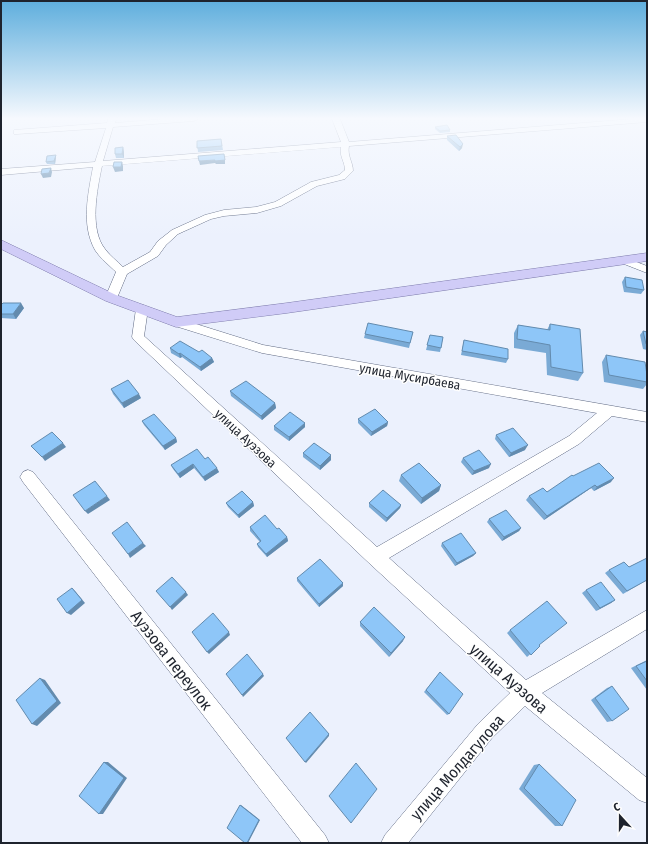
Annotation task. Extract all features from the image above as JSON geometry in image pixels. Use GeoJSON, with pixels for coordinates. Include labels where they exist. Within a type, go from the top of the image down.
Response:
{"type":"FeatureCollection","features":[{"type":"Feature","properties":{"kind":"main road"},"geometry":{"type":"LineString","coordinates":[[1,244],[111,298],[176,322],[287,308],[647,257]]}},
{"type":"Feature","properties":{"kind":"street"},"geometry":{"type":"LineString","coordinates":[[100,158],[91,199],[93,235],[100,250],[122,272]]}},
{"type":"Feature","properties":{"kind":"street"},"geometry":{"type":"LineString","coordinates":[[1,172],[168,158]]}},
{"type":"Feature","properties":{"kind":"street"},"geometry":{"type":"LineString","coordinates":[[111,298],[122,272],[154,254],[162,243],[175,232],[208,217],[224,213],[257,210],[278,204],[314,184],[342,177],[349,171],[349,165],[346,158]]}},
{"type":"Feature","properties":{"kind":"street"},"geometry":{"type":"LineString","coordinates":[[623,260],[647,270]]}},
{"type":"Feature","properties":{"kind":"street","name":"улица Ауэзова"},"geometry":{"type":"LineString","coordinates":[[142,309],[138,337],[502,674],[647,792]]}},
{"type":"Feature","properties":{"kind":"street","name":"улица Мусирбаева"},"geometry":{"type":"LineString","coordinates":[[176,322],[262,349],[647,417]]}},
{"type":"Feature","properties":{"kind":"street"},"geometry":{"type":"LineString","coordinates":[[376,557],[574,440],[609,411]]}},
{"type":"Feature","properties":{"kind":"street","name":"Ауэзова переулок"},"geometry":{"type":"LineString","coordinates":[[28,477],[317,843]]}},
{"type":"Feature","properties":{"kind":"street","name":"улица Молдагулова"},"geometry":{"type":"LineString","coordinates":[[393,843],[485,730],[525,692],[647,619]]}},
{"type":"Feature","properties":{"kind":"building"},"geometry":{"type":"Polygon","coordinates":[[[47,158],[55,158],[54,161],[46,162],[47,158]]]}},
{"type":"Feature","properties":{"kind":"building"},"geometry":{"type":"Polygon","coordinates":[[[198,158],[225,158],[225,160],[215,161],[199,161],[198,158]]]}},
{"type":"Feature","properties":{"kind":"building"},"geometry":{"type":"Polygon","coordinates":[[[114,162],[122,162],[121,167],[113,167],[114,162]]]}},
{"type":"Feature","properties":{"kind":"building"},"geometry":{"type":"Polygon","coordinates":[[[51,168],[49,173],[41,174],[42,169],[51,168]]]}},
{"type":"Feature","properties":{"kind":"building"},"geometry":{"type":"Polygon","coordinates":[[[625,277],[642,280],[644,290],[626,287],[625,277]]]}},
{"type":"Feature","properties":{"kind":"building"},"geometry":{"type":"Polygon","coordinates":[[[3,303],[21,303],[13,314],[1,314],[1,305],[3,303]]]}},
{"type":"Feature","properties":{"kind":"building"},"geometry":{"type":"Polygon","coordinates":[[[368,323],[413,332],[410,343],[365,334],[368,323]]]}},
{"type":"Feature","properties":{"kind":"building"},"geometry":{"type":"Polygon","coordinates":[[[550,324],[580,329],[583,373],[551,367],[550,345],[517,339],[518,325],[550,330],[550,324]]]}},
{"type":"Feature","properties":{"kind":"building"},"geometry":{"type":"Polygon","coordinates":[[[643,331],[647,332],[647,345],[646,344],[643,331]]]}},
{"type":"Feature","properties":{"kind":"building"},"geometry":{"type":"Polygon","coordinates":[[[430,335],[443,337],[441,348],[427,345],[430,335]]]}},
{"type":"Feature","properties":{"kind":"building"},"geometry":{"type":"Polygon","coordinates":[[[464,340],[508,349],[508,359],[462,351],[464,340]]]}},
{"type":"Feature","properties":{"kind":"building"},"geometry":{"type":"Polygon","coordinates":[[[180,341],[199,352],[202,350],[212,358],[200,367],[170,348],[180,341]]]}},
{"type":"Feature","properties":{"kind":"building"},"geometry":{"type":"Polygon","coordinates":[[[606,355],[645,362],[647,382],[609,375],[606,355]]]}},
{"type":"Feature","properties":{"kind":"building"},"geometry":{"type":"Polygon","coordinates":[[[128,380],[139,394],[122,403],[111,389],[128,380]]]}},
{"type":"Feature","properties":{"kind":"building"},"geometry":{"type":"Polygon","coordinates":[[[246,381],[275,403],[261,416],[230,391],[246,381]]]}},
{"type":"Feature","properties":{"kind":"building"},"geometry":{"type":"Polygon","coordinates":[[[375,409],[388,422],[372,432],[358,419],[375,409]]]}},
{"type":"Feature","properties":{"kind":"building"},"geometry":{"type":"Polygon","coordinates":[[[290,412],[305,423],[289,437],[274,426],[290,412]]]}},
{"type":"Feature","properties":{"kind":"building"},"geometry":{"type":"Polygon","coordinates":[[[154,414],[176,438],[163,446],[142,421],[154,414]]]}},
{"type":"Feature","properties":{"kind":"building"},"geometry":{"type":"Polygon","coordinates":[[[513,428],[528,445],[511,453],[496,435],[513,428]]]}},
{"type":"Feature","properties":{"kind":"building"},"geometry":{"type":"Polygon","coordinates":[[[52,432],[63,443],[42,457],[31,446],[52,432]]]}},
{"type":"Feature","properties":{"kind":"building"},"geometry":{"type":"Polygon","coordinates":[[[314,443],[331,455],[320,466],[303,453],[314,443]]]}},
{"type":"Feature","properties":{"kind":"building"},"geometry":{"type":"Polygon","coordinates":[[[197,449],[205,459],[208,457],[217,468],[203,477],[193,464],[178,474],[171,465],[197,449]]]}},
{"type":"Feature","properties":{"kind":"building"},"geometry":{"type":"Polygon","coordinates":[[[479,450],[491,464],[474,471],[463,458],[479,450]]]}},
{"type":"Feature","properties":{"kind":"building"},"geometry":{"type":"Polygon","coordinates":[[[419,463],[441,485],[422,498],[401,475],[419,463]]]}},
{"type":"Feature","properties":{"kind":"building"},"geometry":{"type":"Polygon","coordinates":[[[599,463],[614,478],[597,487],[595,485],[547,516],[529,496],[543,488],[547,492],[572,475],[573,476],[599,463]]]}},
{"type":"Feature","properties":{"kind":"building"},"geometry":{"type":"Polygon","coordinates":[[[95,481],[107,496],[85,511],[73,495],[95,481]]]}},
{"type":"Feature","properties":{"kind":"building"},"geometry":{"type":"Polygon","coordinates":[[[383,490],[401,505],[387,518],[369,503],[383,490]]]}},
{"type":"Feature","properties":{"kind":"building"},"geometry":{"type":"Polygon","coordinates":[[[242,491],[253,502],[238,515],[226,503],[242,491]]]}},
{"type":"Feature","properties":{"kind":"building"},"geometry":{"type":"Polygon","coordinates":[[[506,510],[521,528],[504,537],[489,519],[506,510]]]}},
{"type":"Feature","properties":{"kind":"building"},"geometry":{"type":"Polygon","coordinates":[[[265,515],[277,529],[279,528],[287,537],[266,554],[257,544],[261,541],[250,527],[265,515]]]}},
{"type":"Feature","properties":{"kind":"building"},"geometry":{"type":"Polygon","coordinates":[[[127,522],[143,543],[128,554],[112,533],[127,522]]]}},
{"type":"Feature","properties":{"kind":"building"},"geometry":{"type":"Polygon","coordinates":[[[461,533],[476,553],[457,563],[442,543],[461,533]]]}},
{"type":"Feature","properties":{"kind":"building"},"geometry":{"type":"Polygon","coordinates":[[[647,558],[647,580],[627,591],[609,570],[624,562],[629,567],[647,558]]]}},
{"type":"Feature","properties":{"kind":"building"},"geometry":{"type":"Polygon","coordinates":[[[320,559],[343,583],[319,604],[297,578],[320,559]]]}},
{"type":"Feature","properties":{"kind":"building"},"geometry":{"type":"Polygon","coordinates":[[[172,577],[186,592],[170,607],[156,591],[172,577]]]}},
{"type":"Feature","properties":{"kind":"building"},"geometry":{"type":"Polygon","coordinates":[[[601,582],[615,600],[600,608],[586,590],[601,582]]]}},
{"type":"Feature","properties":{"kind":"building"},"geometry":{"type":"Polygon","coordinates":[[[72,588],[82,600],[67,613],[57,599],[72,588]]]}},
{"type":"Feature","properties":{"kind":"building"},"geometry":{"type":"Polygon","coordinates":[[[547,601],[567,623],[539,645],[540,646],[531,655],[510,630],[547,601]]]}},
{"type":"Feature","properties":{"kind":"building"},"geometry":{"type":"Polygon","coordinates":[[[374,607],[405,637],[391,653],[360,622],[374,607]]]}},
{"type":"Feature","properties":{"kind":"building"},"geometry":{"type":"Polygon","coordinates":[[[213,613],[229,632],[207,652],[192,632],[213,613]]]}},
{"type":"Feature","properties":{"kind":"building"},"geometry":{"type":"Polygon","coordinates":[[[247,654],[263,674],[242,695],[226,674],[247,654]]]}},
{"type":"Feature","properties":{"kind":"building"},"geometry":{"type":"Polygon","coordinates":[[[647,661],[647,681],[636,666],[647,661]]]}},
{"type":"Feature","properties":{"kind":"building"},"geometry":{"type":"Polygon","coordinates":[[[440,672],[463,694],[449,714],[426,690],[440,672]]]}},
{"type":"Feature","properties":{"kind":"building"},"geometry":{"type":"Polygon","coordinates":[[[40,678],[57,701],[32,724],[16,700],[40,678]]]}},
{"type":"Feature","properties":{"kind":"building"},"geometry":{"type":"Polygon","coordinates":[[[612,686],[629,709],[612,721],[595,698],[612,686]]]}},
{"type":"Feature","properties":{"kind":"building"},"geometry":{"type":"Polygon","coordinates":[[[310,712],[329,734],[305,762],[286,738],[310,712]]]}},
{"type":"Feature","properties":{"kind":"building"},"geometry":{"type":"Polygon","coordinates":[[[104,762],[124,778],[99,814],[79,796],[104,762]]]}},
{"type":"Feature","properties":{"kind":"building"},"geometry":{"type":"Polygon","coordinates":[[[356,763],[377,789],[351,823],[329,796],[356,763]]]}},
{"type":"Feature","properties":{"kind":"building"},"geometry":{"type":"Polygon","coordinates":[[[539,764],[576,800],[562,826],[524,788],[539,764]]]}},
{"type":"Feature","properties":{"kind":"building"},"geometry":{"type":"Polygon","coordinates":[[[240,805],[259,820],[247,843],[227,828],[240,805]]]}}]}
